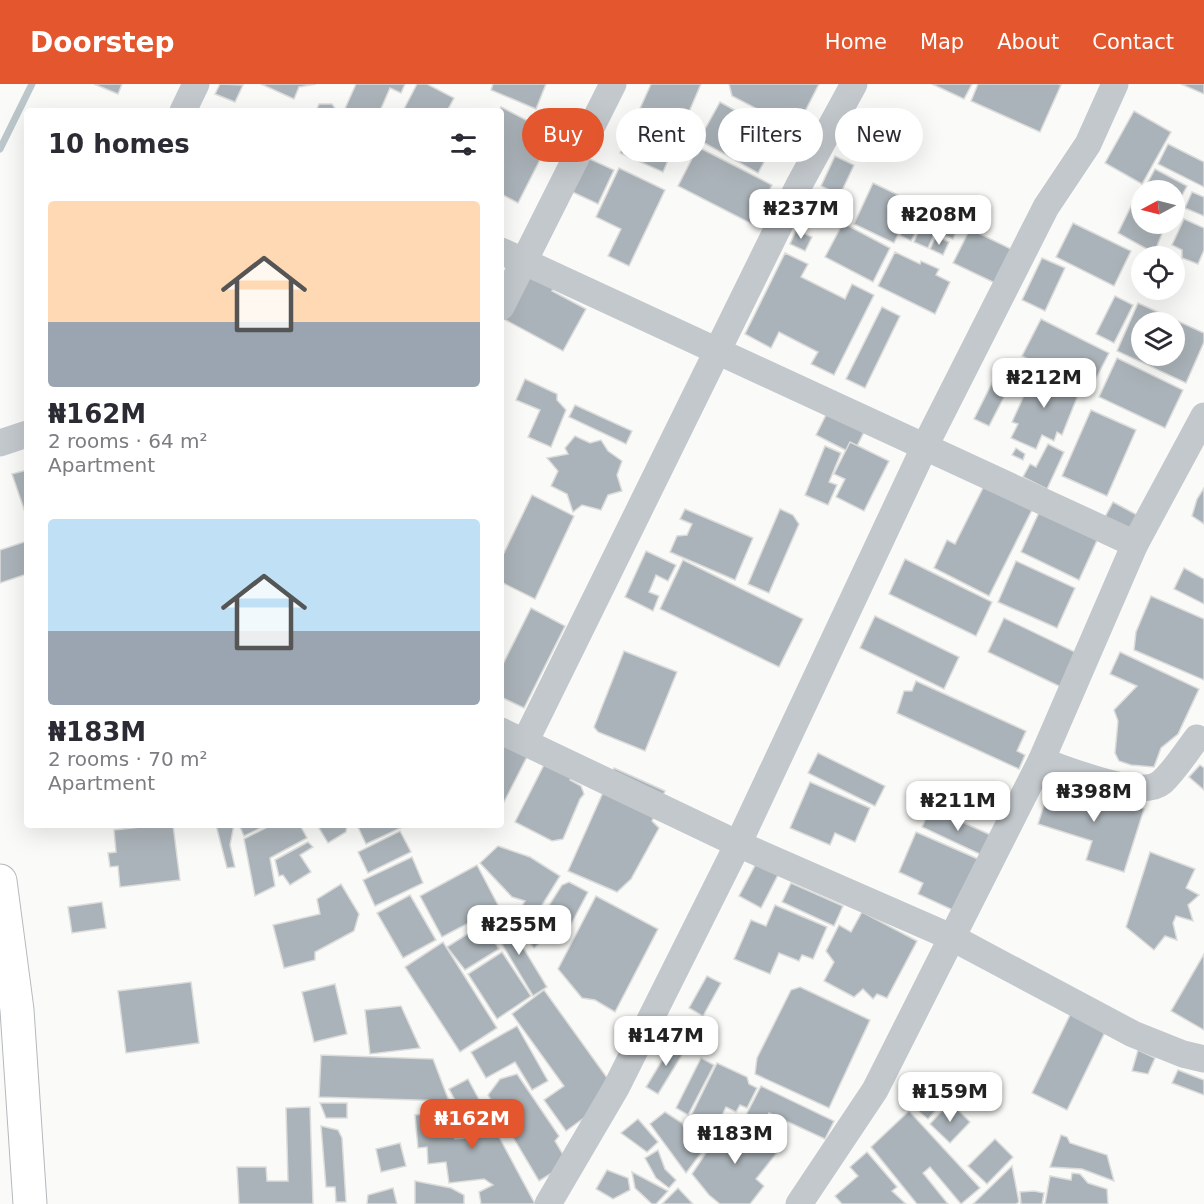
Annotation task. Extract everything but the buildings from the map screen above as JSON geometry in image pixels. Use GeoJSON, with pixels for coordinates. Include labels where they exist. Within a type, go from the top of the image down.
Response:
{"type":"FeatureCollection","features":[{"type":"Feature","properties":{"kind":"highway"},"geometry":{"type":"LineString","coordinates":[[0,881],[17,1010],[30,1204]]}},
{"type":"Feature","properties":{"kind":"street"},"geometry":{"type":"LineString","coordinates":[[504,294],[513,256],[613,84]]}},
{"type":"Feature","properties":{"kind":"street"},"geometry":{"type":"LineString","coordinates":[[525,742],[799,184],[854,84]]}},
{"type":"Feature","properties":{"kind":"street"},"geometry":{"type":"LineString","coordinates":[[548,1204],[616,1088],[738,844],[924,448],[1046,207],[1088,144],[1115,84]]}},
{"type":"Feature","properties":{"kind":"street"},"geometry":{"type":"LineString","coordinates":[[513,256],[718,353],[1135,544]]}},
{"type":"Feature","properties":{"kind":"street"},"geometry":{"type":"LineString","coordinates":[[799,1204],[875,1090],[1041,761],[1135,544],[1204,416]]}},
{"type":"Feature","properties":{"kind":"street"},"geometry":{"type":"LineString","coordinates":[[0,443],[24,435]]}},
{"type":"Feature","properties":{"kind":"street"},"geometry":{"type":"LineString","coordinates":[[504,732],[738,844],[951,937],[1133,1035],[1183,1054],[1204,1059]]}},
{"type":"Feature","properties":{"kind":"street"},"geometry":{"type":"LineString","coordinates":[[1041,761],[1132,789],[1149,789],[1161,782],[1197,738]]}},
{"type":"Feature","properties":{"kind":"waterway"},"geometry":{"type":"LineString","coordinates":[[0,149],[32,84]]}}]}
